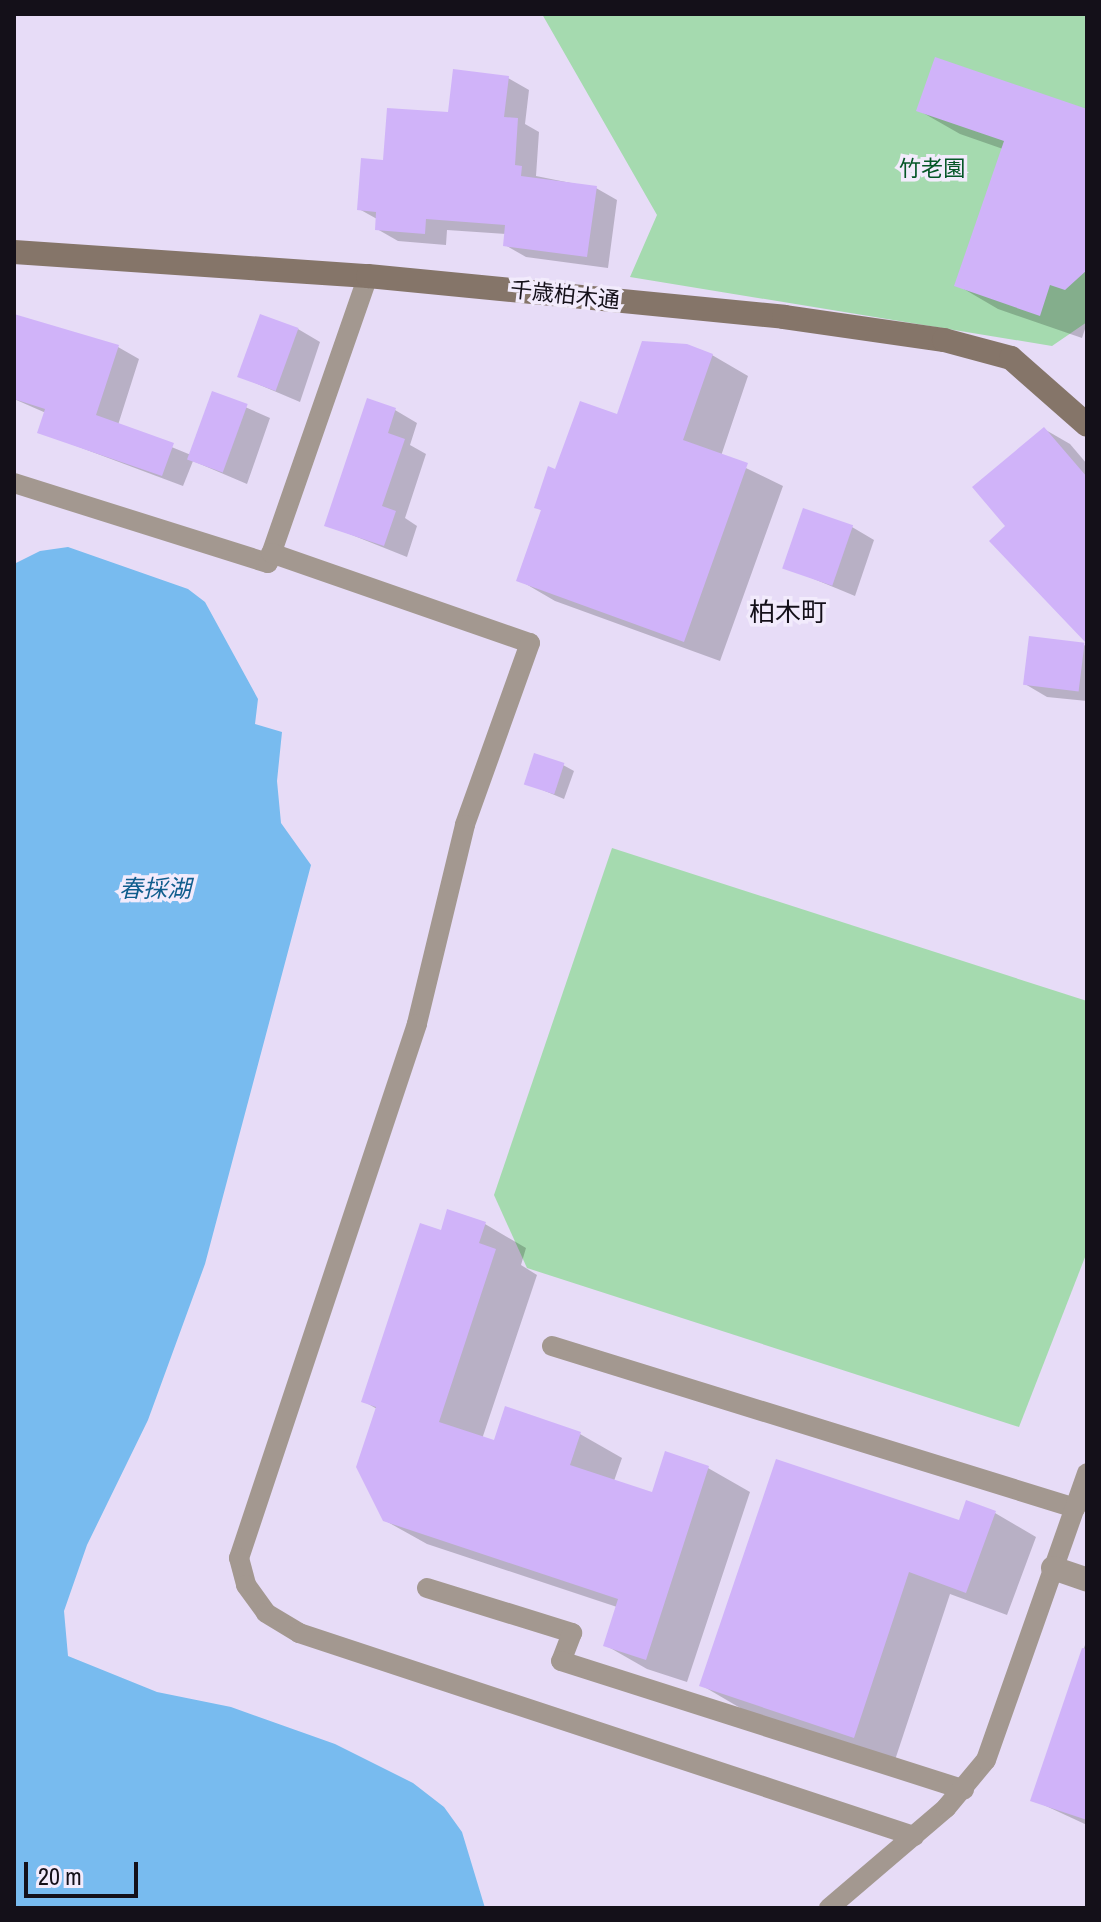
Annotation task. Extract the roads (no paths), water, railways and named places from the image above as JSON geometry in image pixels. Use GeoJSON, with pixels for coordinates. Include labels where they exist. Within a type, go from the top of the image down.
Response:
{"type":"FeatureCollection","features":[{"type":"Feature","properties":{"kind":"street","name":"千歳柏木通"},"geometry":{"type":"LineString","coordinates":[[14,252],[368,276],[784,317],[944,340],[1011,358],[1087,425]]}},
{"type":"Feature","properties":{"kind":"street"},"geometry":{"type":"LineString","coordinates":[[1053,1568],[1087,1580]]}},
{"type":"Feature","properties":{"kind":"lane"},"geometry":{"type":"LineString","coordinates":[[14,483],[268,563],[368,276]]}},
{"type":"Feature","properties":{"kind":"lane"},"geometry":{"type":"LineString","coordinates":[[271,553],[530,643],[465,825],[417,1024],[239,1558],[246,1585],[266,1613],[299,1633],[914,1836]]}},
{"type":"Feature","properties":{"kind":"lane"},"geometry":{"type":"LineString","coordinates":[[552,1346],[1075,1508]]}},
{"type":"Feature","properties":{"kind":"lane"},"geometry":{"type":"LineString","coordinates":[[829,1908],[964,1790],[986,1760],[1087,1473]]}},
{"type":"Feature","properties":{"kind":"lane"},"geometry":{"type":"LineString","coordinates":[[427,1588],[572,1633],[561,1661],[964,1790]]}},
{"type":"Feature","properties":{"kind":"water","name":"春採湖"},"geometry":{"type":"Polygon","coordinates":[[[68,547],[188,589],[205,602],[258,699],[255,724],[282,732],[277,781],[281,823],[311,865],[205,1264],[148,1420],[87,1545],[64,1611],[68,1656],[157,1692],[231,1707],[335,1744],[413,1783],[444,1807],[462,1832],[485,1908],[14,1908],[14,564],[40,551],[68,547]]]}},
{"type":"Feature","properties":{"kind":"district","name":"柏木町"},"geometry":{"type":"Point","coordinates":[788,612]}},
{"type":"Feature","properties":{"kind":"park label","name":"竹老園"},"geometry":{"type":"Point","coordinates":[932,169]}}]}
